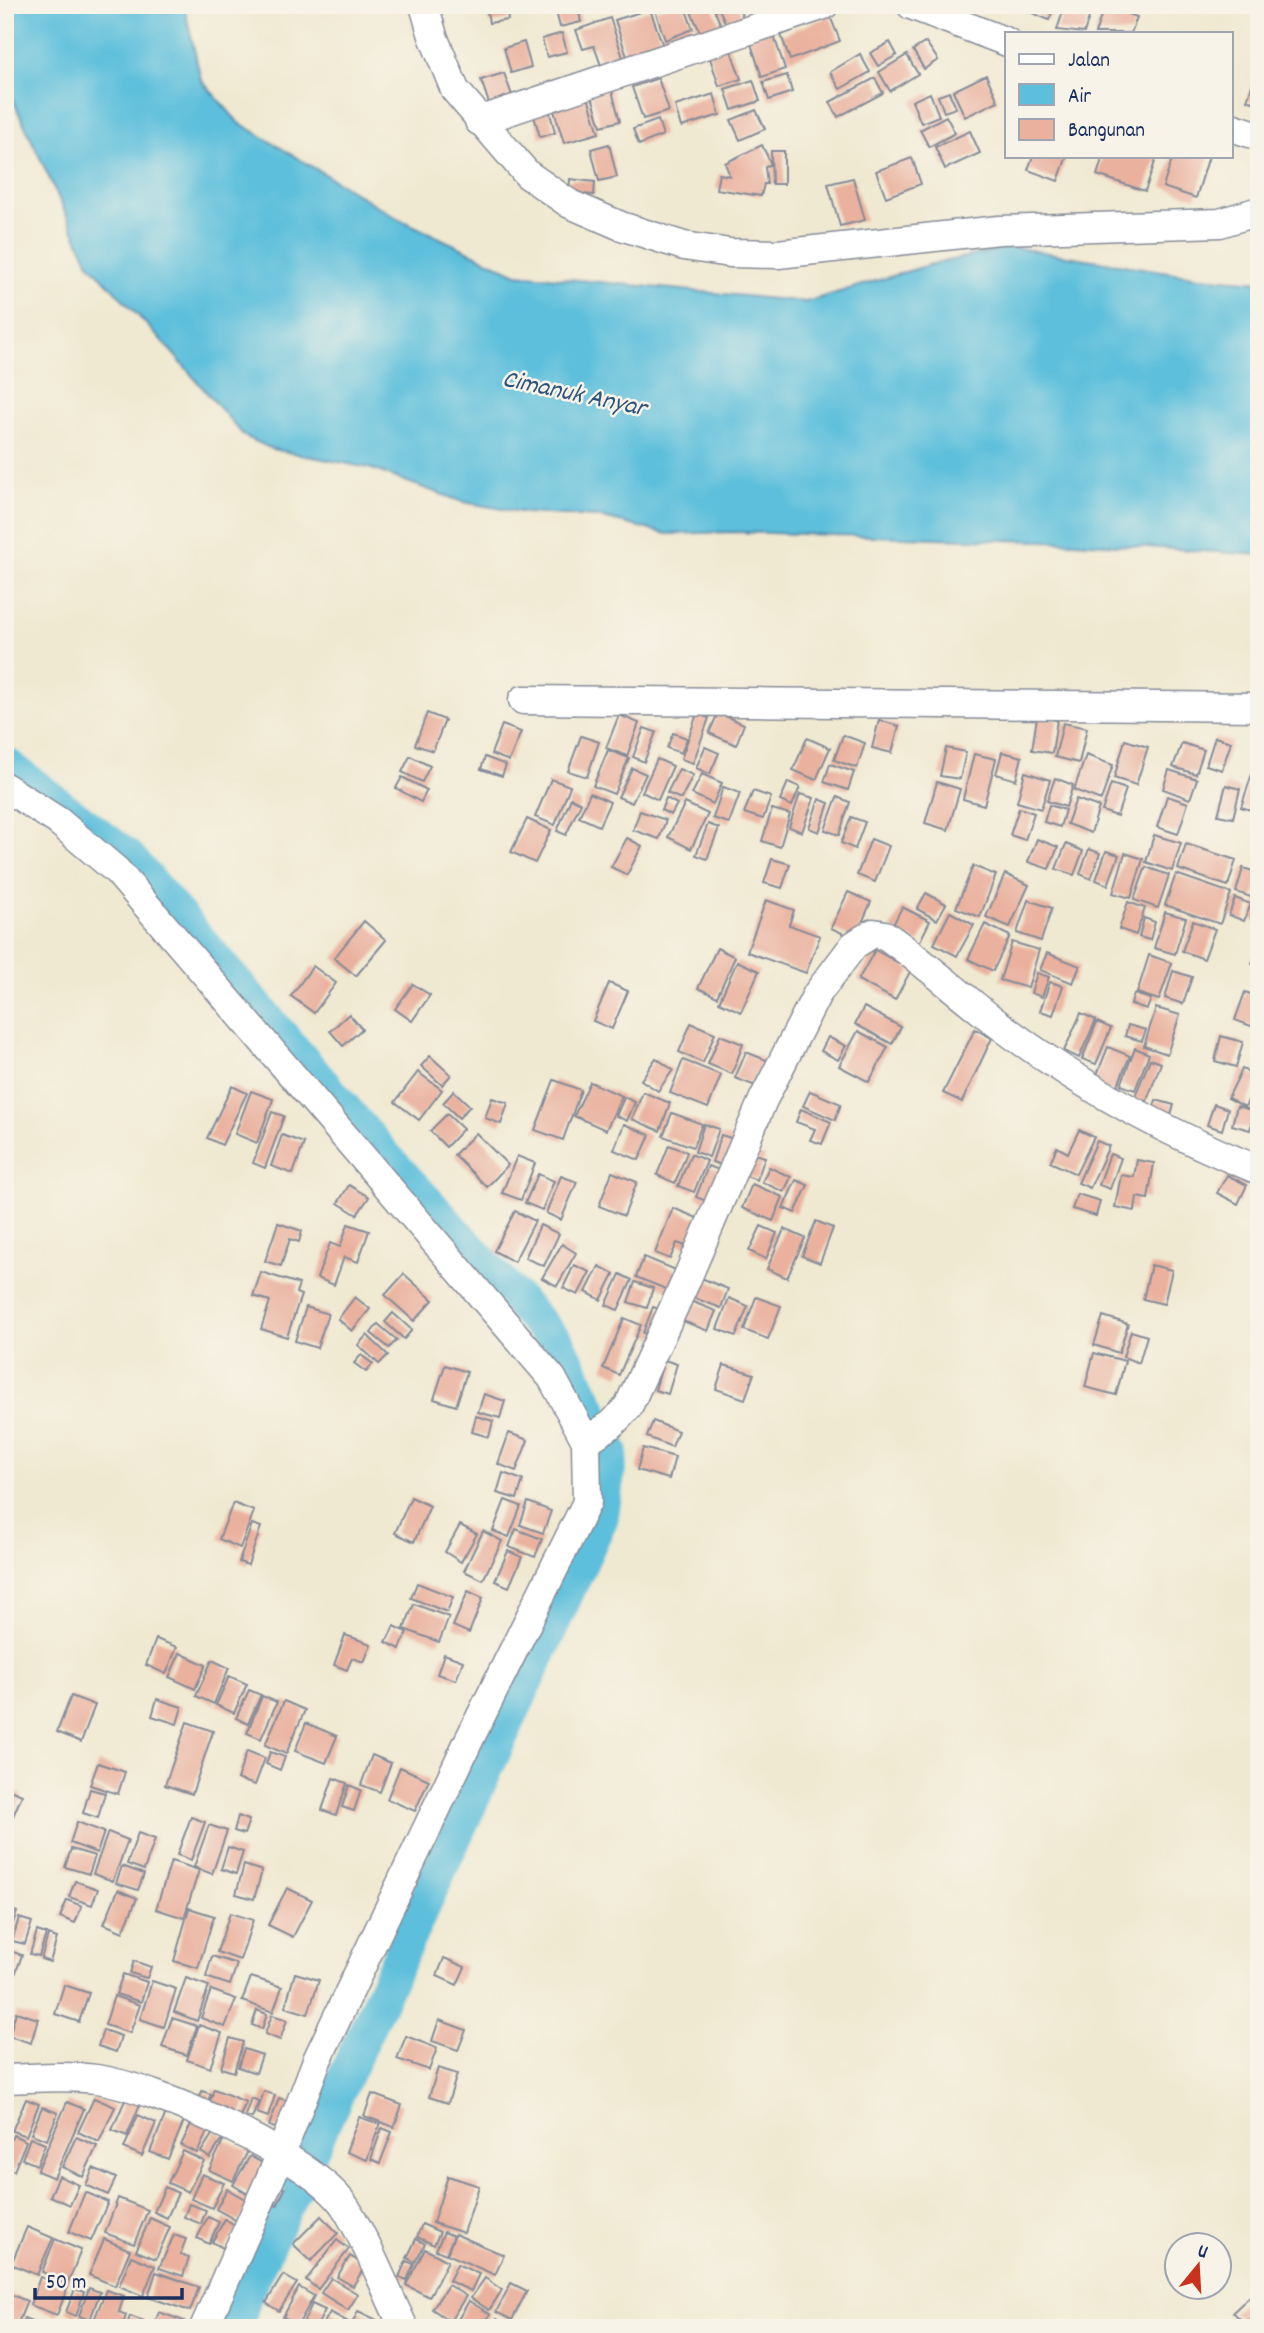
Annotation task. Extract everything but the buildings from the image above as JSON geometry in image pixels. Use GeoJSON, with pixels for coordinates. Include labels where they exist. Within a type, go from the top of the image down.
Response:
{"type":"FeatureCollection","features":[{"type":"Feature","properties":{"kind":"street"},"geometry":{"type":"LineString","coordinates":[[424,5],[433,36],[455,90],[527,174],[570,204],[621,226],[684,246],[730,253],[778,254],[999,230],[1220,223],[1259,211]]}},
{"type":"Feature","properties":{"kind":"street"},"geometry":{"type":"LineString","coordinates":[[479,121],[824,5]]}},
{"type":"Feature","properties":{"kind":"street"},"geometry":{"type":"LineString","coordinates":[[911,5],[1005,42]]}},
{"type":"Feature","properties":{"kind":"street"},"geometry":{"type":"LineString","coordinates":[[1232,127],[1259,136]]}},
{"type":"Feature","properties":{"kind":"street"},"geometry":{"type":"LineString","coordinates":[[523,700],[1259,707]]}},
{"type":"Feature","properties":{"kind":"street"},"geometry":{"type":"LineString","coordinates":[[5,787],[58,821],[117,870],[598,1434]]}},
{"type":"Feature","properties":{"kind":"street"},"geometry":{"type":"LineString","coordinates":[[204,2328],[288,2157],[317,2060],[470,1738],[587,1502],[598,1434],[628,1407],[781,1065],[817,994],[854,946],[873,933],[885,935],[1029,1046],[1127,1111],[1191,1143],[1259,1170]]}},
{"type":"Feature","properties":{"kind":"street"},"geometry":{"type":"LineString","coordinates":[[5,2079],[95,2079],[115,2083],[225,2123],[288,2157],[322,2179],[346,2207],[404,2328]]}},
{"type":"Feature","properties":{"kind":"water","name":"Cimanuk Anyar"},"geometry":{"type":"Polygon","coordinates":[[[5,5],[184,5],[201,80],[238,122],[399,219],[517,274],[806,302],[929,265],[1011,247],[1199,277],[1259,282],[1259,555],[1075,542],[734,532],[667,534],[599,517],[526,513],[463,502],[369,468],[272,449],[244,436],[172,352],[89,263],[5,83],[5,5]]]}},
{"type":"Feature","properties":{"kind":"waterway"},"geometry":{"type":"LineString","coordinates":[[5,764],[128,857],[382,1153],[559,1345],[611,1452],[601,1518],[244,2296],[236,2328]]}}]}
